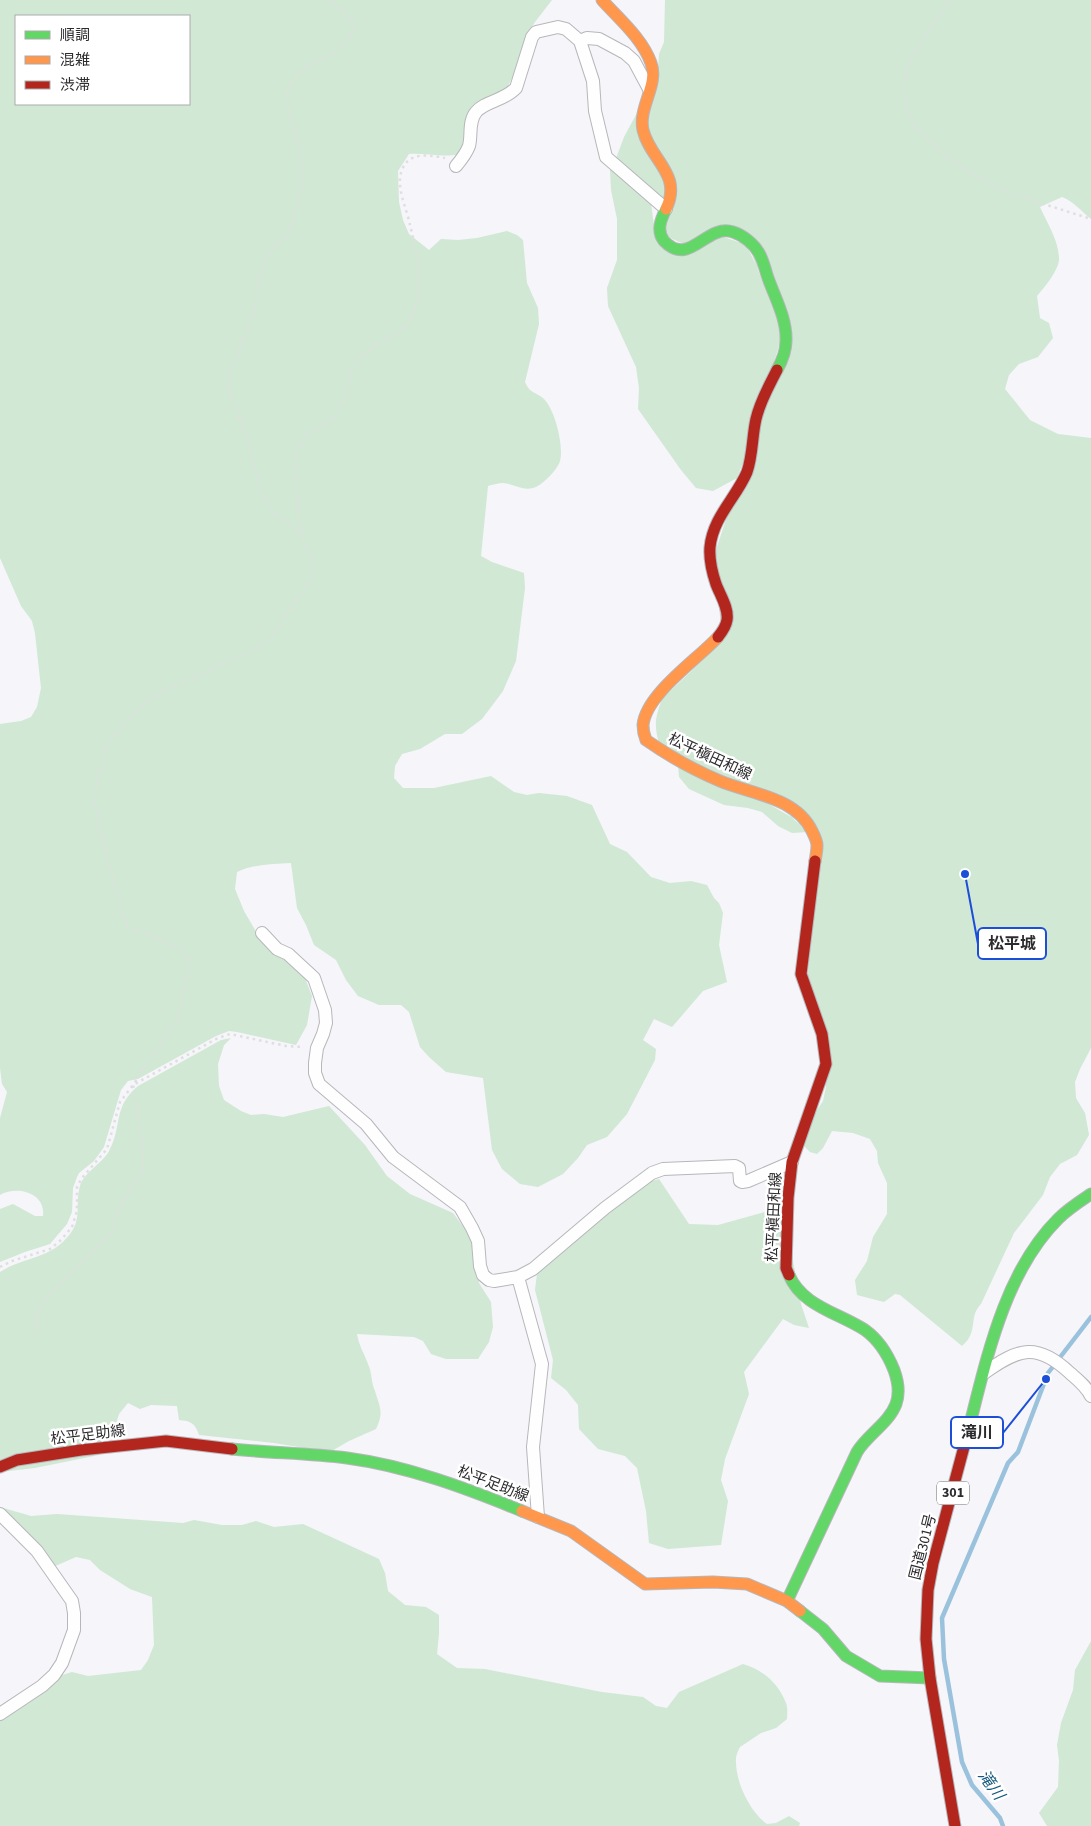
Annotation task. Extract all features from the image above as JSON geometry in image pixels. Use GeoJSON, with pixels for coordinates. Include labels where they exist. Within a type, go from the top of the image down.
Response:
{"type":"FeatureCollection","features":[{"type":"Feature","properties":{"kind":"main road","name":"松平槇田和線"},"geometry":{"type":"LineString","coordinates":[[602,0],[645,50],[653,73],[642,108],[642,127],[645,137],[671,183],[671,201],[660,220],[659,230],[663,239],[669,246],[686,250],[712,233],[729,230],[750,243],[760,254],[783,317],[785,332],[784,355],[763,398],[755,421],[753,447],[748,469],[742,483],[724,508],[710,543],[710,564],[726,608],[726,624],[709,647],[660,693],[643,722],[646,740],[656,748],[716,780],[786,805],[802,817],[813,832],[816,844],[801,974],[822,1034],[826,1064],[792,1162],[788,1198],[786,1268],[789,1278],[796,1288],[813,1302],[866,1331],[879,1341],[886,1351],[896,1377],[897,1391],[894,1408],[860,1447],[787,1601]]}},
{"type":"Feature","properties":{"kind":"main road","name":"国道301号"},"geometry":{"type":"LineString","coordinates":[[955,1826],[930,1678],[926,1638],[928,1590],[933,1563],[996,1329],[1022,1268],[1037,1243],[1058,1217],[1075,1202],[1091,1194]]}},
{"type":"Feature","properties":{"kind":"main road","name":"松平足助線"},"geometry":{"type":"LineString","coordinates":[[0,1468],[17,1460],[80,1450],[166,1441],[244,1450],[295,1452],[348,1458],[384,1465],[464,1488],[571,1531],[645,1584],[713,1582],[747,1584],[773,1594],[787,1601],[823,1629],[846,1656],[880,1676],[930,1678]]}},
{"type":"Feature","properties":{"kind":"street"},"geometry":{"type":"LineString","coordinates":[[459,162],[470,145],[472,121],[476,113],[482,107],[503,99],[516,88],[530,41],[536,32],[558,27],[566,29],[580,42],[593,81],[595,111],[606,157],[666,209]]}},
{"type":"Feature","properties":{"kind":"street"},"geometry":{"type":"LineString","coordinates":[[580,42],[587,38],[599,39],[625,53],[634,60],[649,89]]}},
{"type":"Feature","properties":{"kind":"street"},"geometry":{"type":"LineString","coordinates":[[262,932],[277,949],[288,954],[314,978],[325,1010],[326,1023],[317,1048],[316,1073],[319,1084],[366,1124],[393,1157],[460,1208],[478,1242],[480,1266],[483,1275],[489,1280],[494,1281],[518,1277],[537,1266],[605,1208],[652,1173],[663,1169],[735,1166],[738,1168],[740,1181],[742,1182],[792,1162]]}},
{"type":"Feature","properties":{"kind":"street"},"geometry":{"type":"LineString","coordinates":[[518,1277],[542,1364],[533,1447],[538,1517]]}},
{"type":"Feature","properties":{"kind":"street"},"geometry":{"type":"LineString","coordinates":[[984,1374],[1005,1359],[1020,1353],[1040,1352],[1057,1362],[1088,1389],[1091,1396]]}},
{"type":"Feature","properties":{"kind":"street"},"geometry":{"type":"LineString","coordinates":[[0,1514],[37,1552],[72,1601],[74,1630],[62,1663],[54,1674],[42,1686],[0,1714]]}},
{"type":"Feature","properties":{"kind":"path"},"geometry":{"type":"LineString","coordinates":[[301,532],[276,514],[261,491],[244,428],[229,391],[229,377],[253,315],[260,276],[267,254],[289,232],[297,208],[300,186],[300,150],[286,100],[290,82],[296,75],[313,63],[334,52],[348,40],[356,27],[350,16],[341,7],[324,0]]}},
{"type":"Feature","properties":{"kind":"path"},"geometry":{"type":"LineString","coordinates":[[951,0],[924,37],[908,65],[904,87],[906,104],[917,129],[941,151],[968,171],[1006,192],[1091,219]]}},
{"type":"Feature","properties":{"kind":"path"},"geometry":{"type":"LineString","coordinates":[[0,1267],[12,1261],[50,1249],[72,1227],[76,1211],[77,1188],[82,1178],[107,1149],[120,1102],[178,1019],[190,961],[180,948],[127,927],[106,854],[94,798],[105,750],[125,723],[149,698],[257,648],[270,639],[311,579],[312,561],[301,532],[295,459],[299,444],[306,436],[332,419],[344,397],[351,370],[357,359],[368,350],[400,332],[412,317],[417,299],[419,275],[416,251],[401,188],[402,170],[413,158],[423,155],[459,162]]}},
{"type":"Feature","properties":{"kind":"path"},"geometry":{"type":"LineString","coordinates":[[133,1085],[218,1038],[230,1034],[286,1046],[317,1048]]}},
{"type":"Feature","properties":{"kind":"path"},"geometry":{"type":"LineString","coordinates":[[37,1335],[36,1313],[38,1307],[110,1234],[121,1204],[141,1175],[143,1152],[133,1085]]}},
{"type":"Feature","properties":{"kind":"green space"},"geometry":{"type":"Polygon","coordinates":[[[0,0],[552,0],[525,38],[513,76],[505,92],[473,112],[460,154],[447,156],[409,154],[398,171],[399,202],[403,220],[409,234],[429,250],[441,239],[477,238],[507,231],[523,240],[527,283],[538,308],[539,324],[525,382],[531,391],[544,399],[552,411],[560,438],[561,454],[556,468],[546,480],[536,487],[527,489],[503,483],[488,486],[481,556],[492,562],[524,573],[525,588],[516,661],[503,691],[482,719],[462,734],[445,734],[420,749],[402,754],[395,766],[394,778],[403,788],[434,788],[491,776],[514,792],[527,795],[539,793],[567,796],[592,805],[610,844],[627,852],[651,877],[670,883],[691,881],[707,885],[719,903],[723,913],[719,945],[727,982],[703,991],[672,1027],[654,1019],[643,1040],[656,1049],[655,1060],[627,1114],[607,1137],[587,1145],[563,1174],[538,1187],[520,1184],[502,1169],[492,1150],[483,1078],[446,1072],[429,1057],[420,1047],[409,1012],[401,1005],[379,1005],[358,996],[346,980],[336,960],[314,945],[297,908],[291,863],[250,867],[237,872],[235,889],[244,911],[258,935],[305,978],[312,996],[307,1025],[296,1045],[229,1031],[216,1036],[138,1079],[128,1081],[121,1090],[104,1147],[94,1161],[79,1173],[77,1177],[73,1188],[72,1212],[67,1224],[50,1244],[0,1262],[0,1209],[13,1204],[35,1216],[43,1216],[43,1208],[40,1202],[29,1193],[14,1191],[0,1195],[0,1118],[7,1092],[2,1084],[0,1068],[0,724],[21,721],[31,717],[37,707],[41,688],[35,633],[32,621],[21,606],[0,558],[0,0]]]}},
{"type":"Feature","properties":{"kind":"green space"},"geometry":{"type":"Polygon","coordinates":[[[665,0],[1091,0],[1091,219],[1062,197],[1040,207],[1055,239],[1059,259],[1051,279],[1037,296],[1040,318],[1049,323],[1053,338],[1038,357],[1019,364],[1009,375],[1005,389],[1030,420],[1058,434],[1091,438],[1091,1048],[1075,1082],[1076,1098],[1085,1113],[1089,1135],[1077,1155],[1060,1164],[1050,1177],[1043,1195],[1014,1233],[977,1309],[970,1335],[962,1346],[900,1295],[895,1294],[884,1302],[857,1295],[855,1280],[867,1261],[873,1237],[887,1214],[887,1183],[878,1163],[877,1151],[870,1139],[853,1133],[832,1131],[823,1148],[817,1154],[810,1152],[802,1144],[808,1124],[823,1101],[826,1087],[807,983],[820,834],[719,775],[659,744],[657,737],[656,721],[662,699],[723,641],[713,559],[788,331],[739,230],[688,246],[664,235],[673,204],[649,135],[646,105],[658,69],[659,54],[664,42],[665,0]]]}},
{"type":"Feature","properties":{"kind":"green space"},"geometry":{"type":"Polygon","coordinates":[[[638,111],[665,180],[666,200],[653,193],[615,161],[624,137],[638,111]]]}},
{"type":"Feature","properties":{"kind":"green space"},"geometry":{"type":"Polygon","coordinates":[[[612,167],[651,203],[654,225],[668,248],[717,235],[748,245],[783,332],[749,447],[737,478],[713,491],[696,488],[638,409],[639,388],[636,367],[608,306],[607,288],[617,260],[617,219],[611,190],[610,170],[612,167]]]}},
{"type":"Feature","properties":{"kind":"green space"},"geometry":{"type":"Polygon","coordinates":[[[678,765],[780,807],[808,832],[792,833],[778,826],[762,812],[724,805],[689,789],[679,777],[678,765]]]}},
{"type":"Feature","properties":{"kind":"green space"},"geometry":{"type":"Polygon","coordinates":[[[231,1038],[224,1045],[218,1064],[219,1086],[224,1100],[251,1115],[264,1114],[283,1117],[329,1106],[365,1145],[387,1176],[410,1194],[453,1213],[465,1229],[475,1248],[479,1283],[491,1302],[493,1327],[489,1342],[478,1359],[446,1359],[431,1354],[423,1341],[414,1337],[357,1334],[370,1370],[381,1414],[376,1429],[330,1452],[274,1443],[199,1435],[192,1423],[179,1420],[177,1406],[151,1405],[140,1409],[128,1403],[119,1414],[111,1439],[99,1455],[35,1468],[0,1472],[0,1272],[54,1249],[74,1229],[82,1181],[109,1151],[116,1133],[121,1109],[130,1094],[138,1086],[221,1040],[231,1038]]]}},
{"type":"Feature","properties":{"kind":"green space"},"geometry":{"type":"Polygon","coordinates":[[[659,1179],[689,1224],[718,1225],[783,1207],[801,1304],[809,1328],[794,1325],[783,1319],[744,1372],[749,1394],[725,1459],[721,1480],[728,1501],[721,1545],[668,1549],[649,1543],[646,1511],[637,1468],[625,1456],[598,1449],[579,1429],[578,1405],[566,1390],[551,1378],[553,1360],[535,1290],[537,1274],[645,1183],[659,1179]]]}},
{"type":"Feature","properties":{"kind":"green space"},"geometry":{"type":"Polygon","coordinates":[[[0,1507],[31,1516],[57,1514],[183,1523],[194,1520],[222,1525],[242,1525],[256,1521],[274,1527],[303,1524],[379,1559],[385,1573],[388,1591],[405,1605],[426,1607],[439,1615],[437,1654],[457,1668],[485,1669],[602,1692],[643,1697],[656,1706],[667,1708],[679,1692],[743,1664],[769,1678],[779,1689],[787,1705],[787,1719],[776,1728],[761,1733],[740,1747],[736,1760],[741,1788],[755,1812],[767,1824],[776,1823],[789,1816],[800,1823],[799,1826],[0,1826],[0,1717],[59,1676],[72,1672],[88,1676],[141,1670],[148,1660],[154,1645],[152,1597],[130,1589],[100,1570],[90,1560],[76,1557],[53,1567],[0,1515],[0,1507]]]}},
{"type":"Feature","properties":{"kind":"green space"},"geometry":{"type":"Polygon","coordinates":[[[1091,1641],[1091,1826],[1047,1826],[1039,1813],[1058,1787],[1059,1761],[1057,1745],[1061,1723],[1073,1690],[1075,1670],[1091,1641]]]}},
{"type":"Feature","properties":{"kind":"waterway","name":"滝川"},"geometry":{"type":"LineString","coordinates":[[1003,1826],[1000,1818],[972,1785],[962,1762],[944,1659],[942,1618],[1008,1463],[1018,1452],[1048,1373],[1091,1317]]}},
{"type":"Feature","properties":{"kind":"traffic: fast"},"geometry":{"type":"LineString","coordinates":[[666,209],[661,221],[660,233],[664,241],[673,248],[682,250],[690,248],[714,233],[723,231],[741,235],[757,250],[780,307],[786,332],[785,348],[777,370]]}},
{"type":"Feature","properties":{"kind":"traffic: fast"},"geometry":{"type":"LineString","coordinates":[[965,1443],[988,1354],[1009,1295],[1022,1268],[1038,1242],[1058,1219],[1091,1194]]}},
{"type":"Feature","properties":{"kind":"traffic: fast"},"geometry":{"type":"LineString","coordinates":[[787,1601],[857,1452],[893,1411],[898,1391],[897,1378],[892,1364],[875,1338],[855,1324],[812,1302],[795,1286],[789,1275]]}},
{"type":"Feature","properties":{"kind":"traffic: fast"},"geometry":{"type":"LineString","coordinates":[[232,1449],[333,1456],[392,1466],[436,1479],[522,1511]]}},
{"type":"Feature","properties":{"kind":"traffic: fast"},"geometry":{"type":"LineString","coordinates":[[800,1611],[823,1629],[846,1656],[880,1676],[930,1678]]}},
{"type":"Feature","properties":{"kind":"traffic: slow"},"geometry":{"type":"LineString","coordinates":[[602,0],[636,37],[651,63],[653,71],[651,88],[642,121],[647,141],[664,168],[671,186],[666,209]]}},
{"type":"Feature","properties":{"kind":"traffic: slow"},"geometry":{"type":"LineString","coordinates":[[718,637],[674,678],[653,701],[646,713],[643,725],[646,740],[701,772],[720,781],[772,798],[795,811],[805,820],[815,838],[817,845],[815,861]]}},
{"type":"Feature","properties":{"kind":"traffic: slow"},"geometry":{"type":"LineString","coordinates":[[522,1511],[571,1531],[645,1584],[713,1582],[747,1584],[787,1601],[800,1611]]}},
{"type":"Feature","properties":{"kind":"traffic: jam"},"geometry":{"type":"LineString","coordinates":[[718,637],[726,625],[727,615],[711,566],[710,547],[712,536],[720,517],[747,472],[758,412],[777,370]]}},
{"type":"Feature","properties":{"kind":"traffic: jam"},"geometry":{"type":"LineString","coordinates":[[789,1275],[786,1268],[788,1198],[792,1162],[826,1064],[822,1034],[801,974],[815,861]]}},
{"type":"Feature","properties":{"kind":"traffic: jam"},"geometry":{"type":"LineString","coordinates":[[0,1467],[17,1460],[81,1450],[166,1441],[232,1449]]}},
{"type":"Feature","properties":{"kind":"traffic: jam"},"geometry":{"type":"LineString","coordinates":[[955,1826],[930,1678],[926,1639],[928,1590],[933,1563],[965,1443]]}},
{"type":"Feature","properties":{"kind":"place","name":"松平城"},"geometry":{"type":"Point","coordinates":[965,874]}},
{"type":"Feature","properties":{"kind":"place","name":"滝川"},"geometry":{"type":"Point","coordinates":[1046,1379]}}]}
